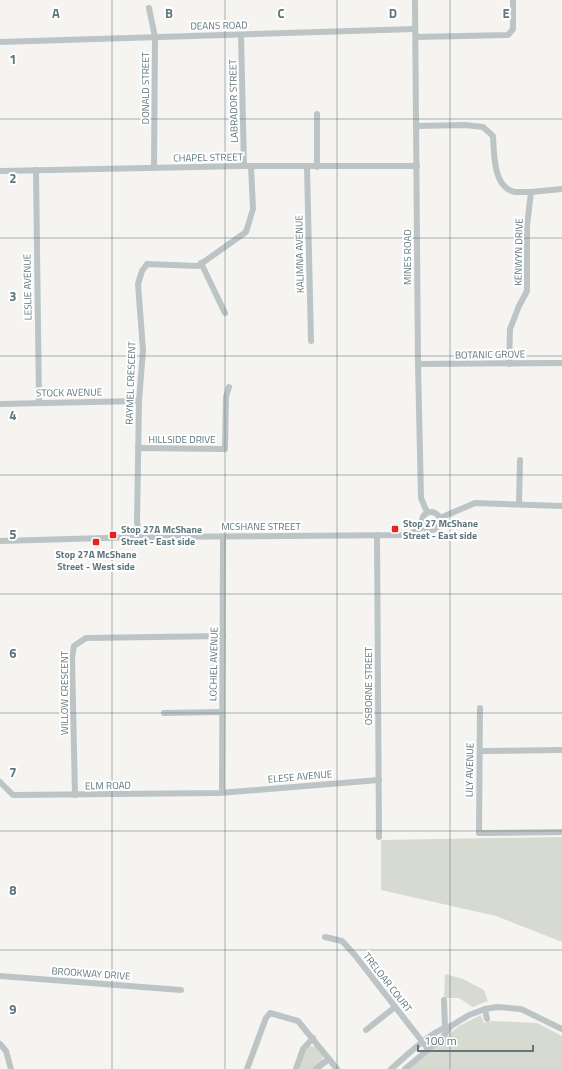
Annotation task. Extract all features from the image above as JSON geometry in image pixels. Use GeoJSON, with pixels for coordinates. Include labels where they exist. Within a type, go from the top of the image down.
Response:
{"type":"FeatureCollection","features":[{"type":"Feature","properties":{"kind":"street","name":"MINES ROAD"},"geometry":{"type":"LineString","coordinates":[[415,0],[418,364],[421,498],[427,512]]}},
{"type":"Feature","properties":{"kind":"street"},"geometry":{"type":"LineString","coordinates":[[416,37],[508,35],[513,29],[513,0]]}},
{"type":"Feature","properties":{"kind":"street","name":"DONALD STREET"},"geometry":{"type":"LineString","coordinates":[[149,8],[155,37],[154,168]]}},
{"type":"Feature","properties":{"kind":"street","name":"DEANS ROAD"},"geometry":{"type":"LineString","coordinates":[[0,42],[416,29]]}},
{"type":"Feature","properties":{"kind":"street","name":"LABRADOR STREET"},"geometry":{"type":"LineString","coordinates":[[242,35],[248,166]]}},
{"type":"Feature","properties":{"kind":"street"},"geometry":{"type":"LineString","coordinates":[[317,114],[317,167]]}},
{"type":"Feature","properties":{"kind":"street"},"geometry":{"type":"LineString","coordinates":[[416,126],[465,124],[483,127],[493,136],[497,174],[505,186],[514,192],[562,189]]}},
{"type":"Feature","properties":{"kind":"street","name":"CHAPEL STREET"},"geometry":{"type":"LineString","coordinates":[[0,171],[248,166],[417,166]]}},
{"type":"Feature","properties":{"kind":"street","name":"RAYMEL CRESCENT"},"geometry":{"type":"LineString","coordinates":[[139,537],[137,522],[139,401],[144,350],[138,284],[142,271],[147,264],[198,266],[246,232],[253,209],[248,166]]}},
{"type":"Feature","properties":{"kind":"street","name":"KALIMNA AVENUE"},"geometry":{"type":"LineString","coordinates":[[307,167],[311,341]]}},
{"type":"Feature","properties":{"kind":"street","name":"LESLIE AVENUE"},"geometry":{"type":"LineString","coordinates":[[36,170],[39,402]]}},
{"type":"Feature","properties":{"kind":"street","name":"KENWYN DRIVE"},"geometry":{"type":"LineString","coordinates":[[509,364],[510,329],[518,306],[527,291],[527,226],[531,192]]}},
{"type":"Feature","properties":{"kind":"street"},"geometry":{"type":"LineString","coordinates":[[201,263],[224,313]]}},
{"type":"Feature","properties":{"kind":"street","name":"BOTANIC GROVE"},"geometry":{"type":"LineString","coordinates":[[418,364],[562,363]]}},
{"type":"Feature","properties":{"kind":"street","name":"HILLSIDE DRIVE"},"geometry":{"type":"LineString","coordinates":[[138,448],[225,449],[226,397],[229,387]]}},
{"type":"Feature","properties":{"kind":"street","name":"STOCK AVENUE"},"geometry":{"type":"LineString","coordinates":[[0,404],[139,401]]}},
{"type":"Feature","properties":{"kind":"street"},"geometry":{"type":"LineString","coordinates":[[519,504],[520,460]]}},
{"type":"Feature","properties":{"kind":"street"},"geometry":{"type":"LineString","coordinates":[[440,518],[475,503],[562,506]]}},
{"type":"Feature","properties":{"kind":"street"},"geometry":{"type":"LineString","coordinates":[[427,512],[433,512],[440,518],[440,524],[437,529],[431,531],[423,527],[422,518],[427,512]]}},
{"type":"Feature","properties":{"kind":"street","name":"MCSHANE STREET"},"geometry":{"type":"LineString","coordinates":[[0,542],[139,537],[408,535],[423,527]]}},
{"type":"Feature","properties":{"kind":"street","name":"LOCHIEL AVENUE"},"geometry":{"type":"LineString","coordinates":[[222,792],[223,536]]}},
{"type":"Feature","properties":{"kind":"street","name":"OSBORNE STREET"},"geometry":{"type":"LineString","coordinates":[[377,536],[379,837]]}},
{"type":"Feature","properties":{"kind":"street","name":"WILLOW CRESCENT"},"geometry":{"type":"LineString","coordinates":[[75,795],[72,658],[74,646],[86,638],[223,636]]}},
{"type":"Feature","properties":{"kind":"street","name":"LILY AVENUE"},"geometry":{"type":"LineString","coordinates":[[480,708],[478,833],[562,832]]}},
{"type":"Feature","properties":{"kind":"street"},"geometry":{"type":"LineString","coordinates":[[164,713],[222,712]]}},
{"type":"Feature","properties":{"kind":"street"},"geometry":{"type":"LineString","coordinates":[[480,750],[562,750]]}},
{"type":"Feature","properties":{"kind":"street","name":"ELESE AVENUE"},"geometry":{"type":"LineString","coordinates":[[222,792],[378,780]]}},
{"type":"Feature","properties":{"kind":"street","name":"ELM ROAD"},"geometry":{"type":"LineString","coordinates":[[0,782],[13,795],[222,792]]}},
{"type":"Feature","properties":{"kind":"street","name":"TRELOAR COURT"},"geometry":{"type":"LineString","coordinates":[[325,937],[342,941],[354,954],[428,1049]]}},
{"type":"Feature","properties":{"kind":"street","name":"BROOKWAY DRIVE"},"geometry":{"type":"LineString","coordinates":[[0,976],[181,990]]}},
{"type":"Feature","properties":{"kind":"street"},"geometry":{"type":"LineString","coordinates":[[405,1069],[442,1038],[448,1026],[444,1000]]}},
{"type":"Feature","properties":{"kind":"street"},"geometry":{"type":"LineString","coordinates":[[391,1069],[423,1042],[448,1026],[468,1015],[485,1009],[497,1007],[521,1009],[562,1029]]}},
{"type":"Feature","properties":{"kind":"street"},"geometry":{"type":"LineString","coordinates":[[366,1030],[395,1008]]}},
{"type":"Feature","properties":{"kind":"street"},"geometry":{"type":"LineString","coordinates":[[485,1009],[487,1019]]}},
{"type":"Feature","properties":{"kind":"street"},"geometry":{"type":"LineString","coordinates":[[247,1069],[266,1018],[270,1013],[298,1021],[337,1069]]}},
{"type":"Feature","properties":{"kind":"street"},"geometry":{"type":"LineString","coordinates":[[296,1069],[303,1049],[313,1038]]}},
{"type":"Feature","properties":{"kind":"street"},"geometry":{"type":"LineString","coordinates":[[0,1044],[6,1050],[10,1069]]}},
{"type":"Feature","properties":{"kind":"street"},"geometry":{"type":"LineString","coordinates":[[316,1069],[328,1059]]}},
{"type":"Feature","properties":{"kind":"shaded area"},"geometry":{"type":"Polygon","coordinates":[[[562,837],[562,942],[496,916],[381,890],[381,840],[562,837]]]}},
{"type":"Feature","properties":{"kind":"shaded area"},"geometry":{"type":"Polygon","coordinates":[[[445,974],[463,979],[484,990],[488,1001],[473,1007],[459,998],[444,998],[445,974]]]}},
{"type":"Feature","properties":{"kind":"shaded area"},"geometry":{"type":"Polygon","coordinates":[[[481,1015],[484,1023],[492,1021],[537,1023],[562,1036],[562,1069],[407,1069],[459,1026],[481,1015]]]}},
{"type":"Feature","properties":{"kind":"shaded area"},"geometry":{"type":"Polygon","coordinates":[[[310,1046],[316,1047],[323,1056],[322,1062],[313,1069],[298,1069],[306,1048],[310,1046]]]}},
{"type":"Feature","properties":{"kind":"place","name":"Stop 27 McShane Street - East side"},"geometry":{"type":"Point","coordinates":[395,529]}},
{"type":"Feature","properties":{"kind":"place","name":"Stop 27A McShane Street - East side"},"geometry":{"type":"Point","coordinates":[113,535]}},
{"type":"Feature","properties":{"kind":"place","name":"Stop 27A McShane Street - West side"},"geometry":{"type":"Point","coordinates":[96,542]}}]}
